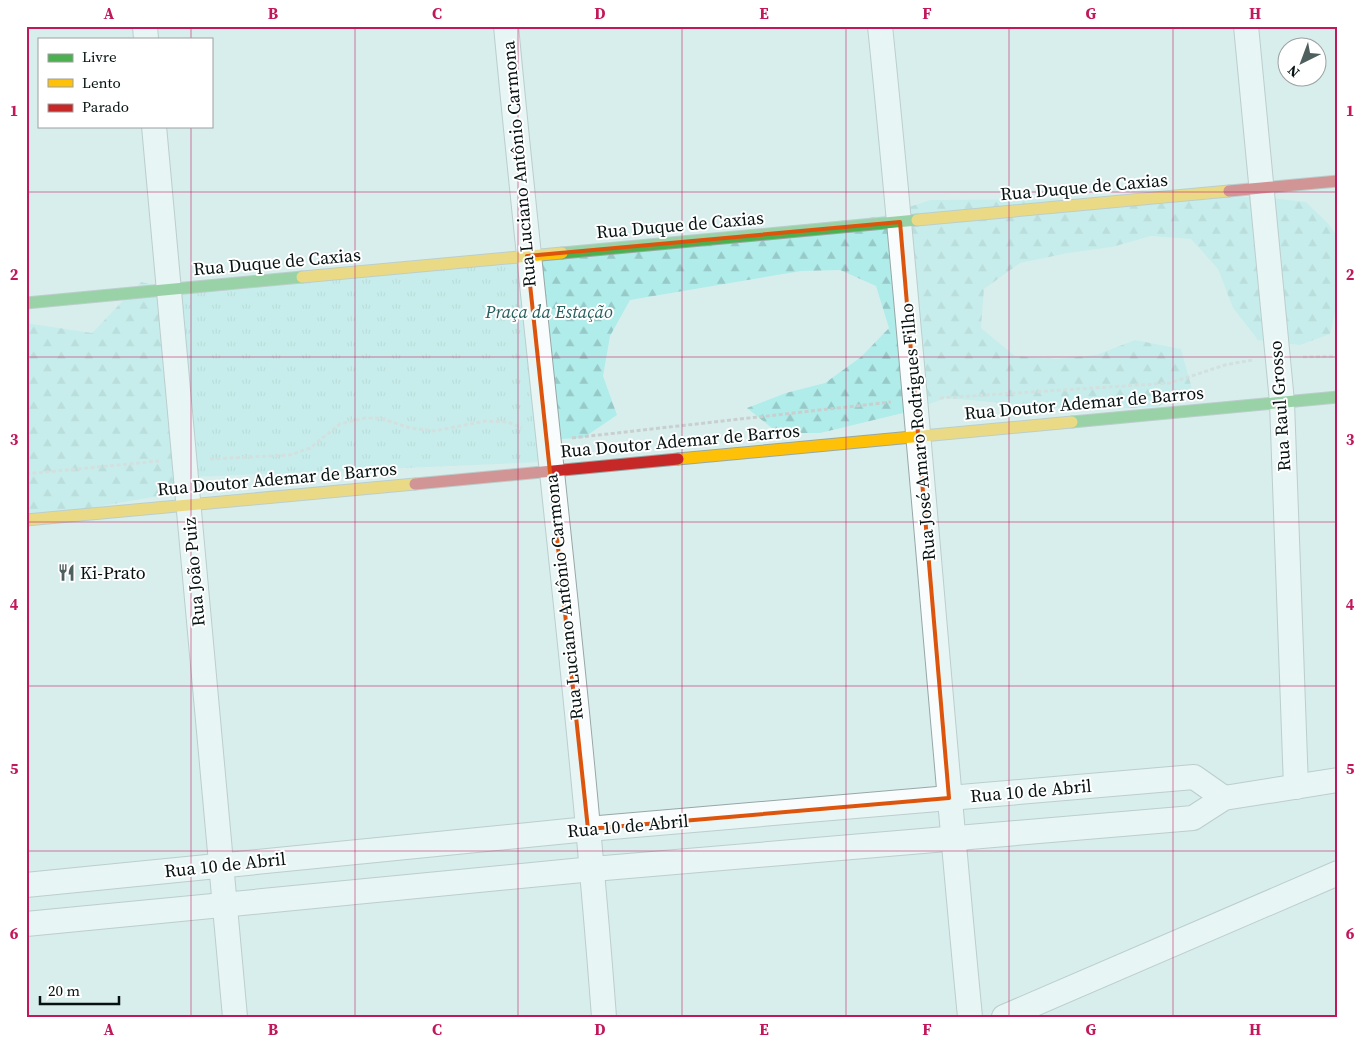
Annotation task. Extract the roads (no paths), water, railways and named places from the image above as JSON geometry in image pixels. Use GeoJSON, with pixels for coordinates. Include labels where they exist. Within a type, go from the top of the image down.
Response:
{"type":"FeatureCollection","features":[{"type":"Feature","properties":{"kind":"street","name":"Rua Luciano Antônio Carmona"},"geometry":{"type":"LineString","coordinates":[[506,26],[527,256],[593,869],[604,1017]]}},
{"type":"Feature","properties":{"kind":"street","name":"Rua José Amaro Rodrigues Filho"},"geometry":{"type":"LineString","coordinates":[[880,26],[900,222],[952,839],[970,1017]]}},
{"type":"Feature","properties":{"kind":"street","name":"Rua Raul Grosso"},"geometry":{"type":"LineString","coordinates":[[1246,26],[1282,402],[1296,787]]}},
{"type":"Feature","properties":{"kind":"street","name":"Rua João Puiz"},"geometry":{"type":"LineString","coordinates":[[154,128],[235,1017]]}},
{"type":"Feature","properties":{"kind":"street","name":"Rua Duque de Caxias"},"geometry":{"type":"LineString","coordinates":[[26,303],[1338,181]]}},
{"type":"Feature","properties":{"kind":"street","name":"Rua Doutor Ademar de Barros"},"geometry":{"type":"LineString","coordinates":[[26,520],[1338,397]]}},
{"type":"Feature","properties":{"kind":"street","name":"Rua 10 de Abril"},"geometry":{"type":"LineString","coordinates":[[26,885],[588,829],[1194,777],[1224,798]]}},
{"type":"Feature","properties":{"kind":"street"},"geometry":{"type":"LineString","coordinates":[[26,924],[593,869],[1193,818],[1224,798],[1338,780]]}},
{"type":"Feature","properties":{"kind":"street"},"geometry":{"type":"LineString","coordinates":[[1004,1017],[1338,873]]}},
{"type":"Feature","properties":{"kind":"place","name":"Ki-Prato"},"geometry":{"type":"Point","coordinates":[66,573]}},
{"type":"Feature","properties":{"kind":"park label","name":"Praça da Estação"},"geometry":{"type":"Point","coordinates":[549,312]}}]}
